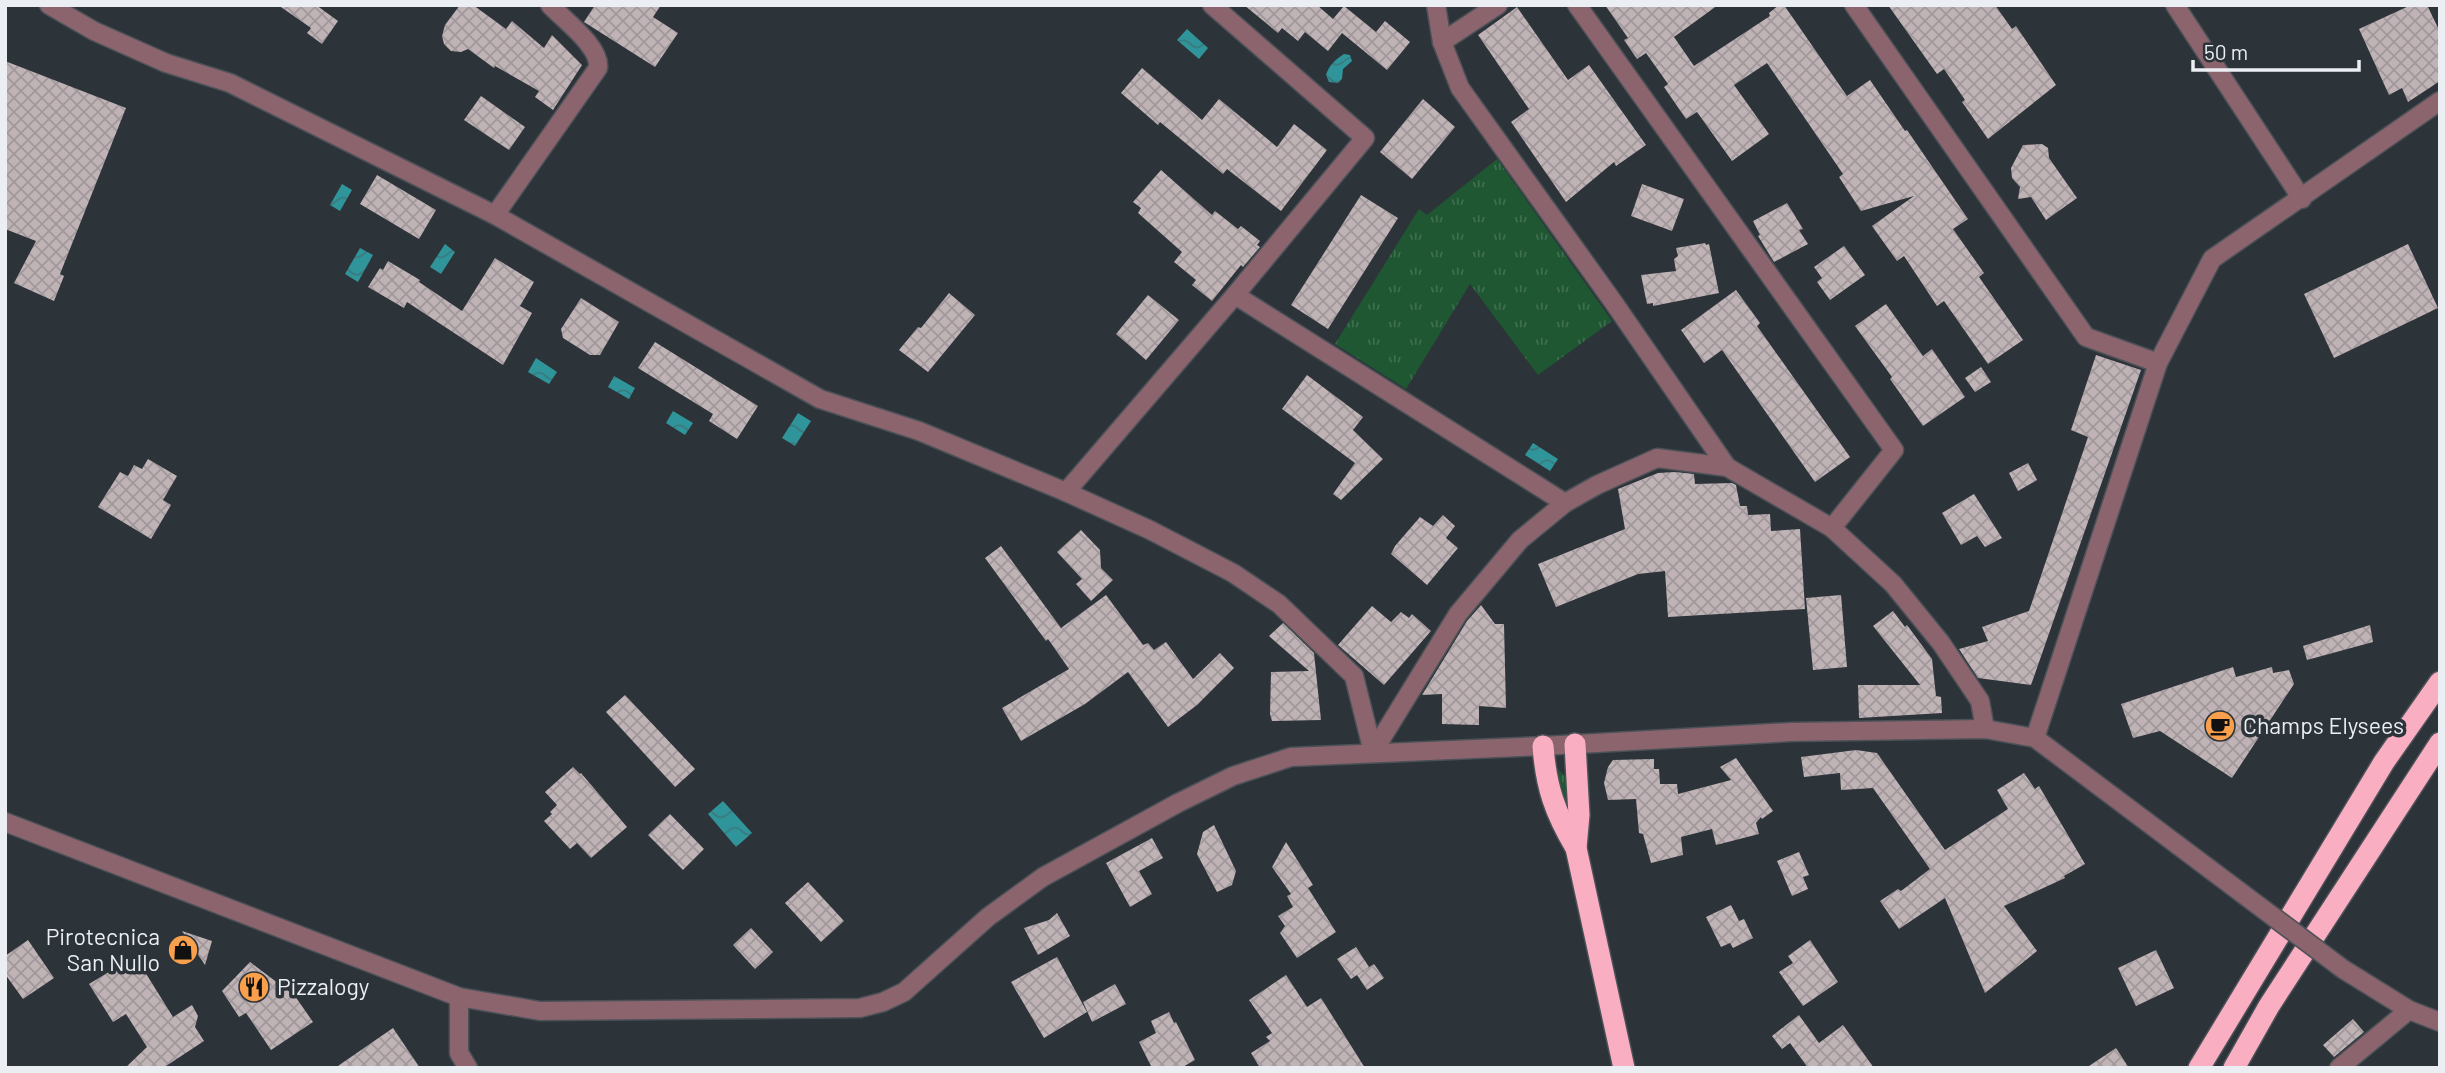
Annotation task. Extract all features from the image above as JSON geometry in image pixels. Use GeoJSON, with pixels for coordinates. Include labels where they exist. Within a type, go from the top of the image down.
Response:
{"type":"FeatureCollection","features":[{"type":"Feature","properties":{"kind":"highway"},"geometry":{"type":"LineString","coordinates":[[2199,1068],[2384,762],[2440,681]]}},
{"type":"Feature","properties":{"kind":"highway"},"geometry":{"type":"LineString","coordinates":[[2234,1068],[2269,1006],[2440,743]]}},
{"type":"Feature","properties":{"kind":"highway"},"geometry":{"type":"LineString","coordinates":[[1575,744],[1579,815],[1576,848],[1624,1068]]}},
{"type":"Feature","properties":{"kind":"highway"},"geometry":{"type":"LineString","coordinates":[[1542,746],[1559,821],[1576,848]]}},
{"type":"Feature","properties":{"kind":"street"},"geometry":{"type":"LineString","coordinates":[[49,5],[94,31],[166,63],[230,83],[495,215],[820,399],[919,431],[1066,492],[1150,530],[1233,573],[1279,604],[1354,676],[1373,752]]}},
{"type":"Feature","properties":{"kind":"street"},"geometry":{"type":"LineString","coordinates":[[495,215],[598,68],[599,61],[594,49],[550,5]]}},
{"type":"Feature","properties":{"kind":"street"},"geometry":{"type":"LineString","coordinates":[[1066,492],[1365,138],[1212,5]]}},
{"type":"Feature","properties":{"kind":"street"},"geometry":{"type":"LineString","coordinates":[[1436,5],[1442,42],[1460,88],[1727,467]]}},
{"type":"Feature","properties":{"kind":"street"},"geometry":{"type":"LineString","coordinates":[[1442,42],[1498,5]]}},
{"type":"Feature","properties":{"kind":"street"},"geometry":{"type":"LineString","coordinates":[[1577,5],[1894,450],[1832,528]]}},
{"type":"Feature","properties":{"kind":"street"},"geometry":{"type":"LineString","coordinates":[[1854,5],[2086,337],[2158,363]]}},
{"type":"Feature","properties":{"kind":"street"},"geometry":{"type":"LineString","coordinates":[[2175,5],[2302,198]]}},
{"type":"Feature","properties":{"kind":"street"},"geometry":{"type":"LineString","coordinates":[[2035,738],[2158,363],[2212,259],[2440,102]]}},
{"type":"Feature","properties":{"kind":"street"},"geometry":{"type":"LineString","coordinates":[[1235,295],[1565,503]]}},
{"type":"Feature","properties":{"kind":"street"},"geometry":{"type":"LineString","coordinates":[[1373,752],[1458,614],[1520,540],[1565,503],[1597,485],[1657,458],[1727,467],[1832,528],[1893,584],[1941,643],[1980,702],[1985,729]]}},
{"type":"Feature","properties":{"kind":"street"},"geometry":{"type":"LineString","coordinates":[[5,822],[458,998],[540,1011],[860,1009],[904,992],[988,917],[1044,877],[1178,803],[1233,776],[1291,757],[1791,732],[1985,729],[2035,738],[2343,969],[2409,1010],[2440,1022]]}},
{"type":"Feature","properties":{"kind":"street"},"geometry":{"type":"LineString","coordinates":[[458,998],[459,1054],[467,1068]]}},
{"type":"Feature","properties":{"kind":"street"},"geometry":{"type":"LineString","coordinates":[[2339,1068],[2409,1010]]}},
{"type":"Feature","properties":{"kind":"green space"},"geometry":{"type":"Polygon","coordinates":[[[1497,159],[1612,321],[1538,375],[1470,284],[1406,389],[1335,344],[1419,209],[1427,215],[1497,159]]]}},
{"type":"Feature","properties":{"kind":"green space"},"geometry":{"type":"Polygon","coordinates":[[[1559,770],[1565,776],[1570,811],[1567,814],[1557,777],[1559,770]]]}},
{"type":"Feature","properties":{"kind":"water"},"geometry":{"type":"Polygon","coordinates":[[[1187,29],[1208,48],[1199,59],[1177,40],[1187,29]]]}},
{"type":"Feature","properties":{"kind":"water"},"geometry":{"type":"Polygon","coordinates":[[[1344,54],[1350,55],[1352,61],[1343,69],[1342,79],[1338,83],[1329,82],[1326,75],[1329,68],[1344,54]]]}},
{"type":"Feature","properties":{"kind":"water"},"geometry":{"type":"Polygon","coordinates":[[[342,184],[352,190],[340,211],[330,205],[342,184]]]}},
{"type":"Feature","properties":{"kind":"water"},"geometry":{"type":"Polygon","coordinates":[[[445,244],[455,252],[441,274],[430,267],[445,244]]]}},
{"type":"Feature","properties":{"kind":"water"},"geometry":{"type":"Polygon","coordinates":[[[360,248],[373,255],[358,282],[345,274],[360,248]]]}},
{"type":"Feature","properties":{"kind":"water"},"geometry":{"type":"Polygon","coordinates":[[[536,358],[557,372],[549,384],[528,372],[536,358]]]}},
{"type":"Feature","properties":{"kind":"water"},"geometry":{"type":"Polygon","coordinates":[[[614,376],[635,388],[629,399],[608,387],[614,376]]]}},
{"type":"Feature","properties":{"kind":"water"},"geometry":{"type":"Polygon","coordinates":[[[673,411],[693,423],[685,435],[666,423],[673,411]]]}},
{"type":"Feature","properties":{"kind":"water"},"geometry":{"type":"Polygon","coordinates":[[[798,413],[811,421],[795,446],[782,438],[798,413]]]}},
{"type":"Feature","properties":{"kind":"water"},"geometry":{"type":"Polygon","coordinates":[[[1533,443],[1558,459],[1550,471],[1525,455],[1533,443]]]}},
{"type":"Feature","properties":{"kind":"water"},"geometry":{"type":"Polygon","coordinates":[[[723,801],[752,833],[736,847],[708,814],[723,801]]]}},
{"type":"Feature","properties":{"kind":"building"},"geometry":{"type":"Polygon","coordinates":[[[278,5],[316,5],[338,21],[322,44],[307,33],[311,28],[278,5]]]}},
{"type":"Feature","properties":{"kind":"building"},"geometry":{"type":"Polygon","coordinates":[[[460,5],[473,5],[506,29],[512,21],[544,48],[552,35],[582,65],[553,110],[535,97],[539,91],[495,66],[494,68],[468,49],[461,52],[451,51],[444,44],[442,36],[445,25],[460,5]]]}},
{"type":"Feature","properties":{"kind":"building"},"geometry":{"type":"Polygon","coordinates":[[[595,5],[661,5],[653,17],[678,33],[655,67],[584,22],[595,5]]]}},
{"type":"Feature","properties":{"kind":"building"},"geometry":{"type":"Polygon","coordinates":[[[1244,5],[1317,5],[1333,19],[1344,6],[1376,32],[1385,21],[1410,42],[1387,70],[1342,33],[1328,51],[1305,32],[1298,41],[1282,28],[1278,33],[1244,5]]]}},
{"type":"Feature","properties":{"kind":"building"},"geometry":{"type":"Polygon","coordinates":[[[1605,5],[1718,5],[1674,37],[1694,66],[1770,16],[1769,13],[1779,5],[1784,5],[1847,96],[1870,80],[1905,131],[1907,130],[1968,219],[1953,229],[1984,273],[1979,277],[2023,340],[1988,364],[1944,301],[1937,306],[1904,256],[1897,261],[1872,226],[1914,196],[1861,211],[1839,177],[1843,174],[1767,63],[1734,85],[1769,134],[1732,161],[1697,112],[1686,119],[1664,87],[1668,84],[1646,53],[1637,59],[1624,40],[1628,38],[1605,5]]]}},
{"type":"Feature","properties":{"kind":"building"},"geometry":{"type":"Polygon","coordinates":[[[1888,5],[1995,5],[2012,29],[2016,26],[2056,85],[1988,139],[1962,102],[1965,100],[1944,69],[1937,74],[1888,5]]]}},
{"type":"Feature","properties":{"kind":"building"},"geometry":{"type":"Polygon","coordinates":[[[2411,5],[2427,5],[2440,32],[2440,81],[2408,102],[2402,88],[2389,95],[2359,29],[2411,5]]]}},
{"type":"Feature","properties":{"kind":"building"},"geometry":{"type":"Polygon","coordinates":[[[1517,7],[1568,80],[1589,65],[1646,145],[1616,166],[1614,162],[1566,202],[1511,122],[1529,109],[1478,35],[1517,7]]]}},
{"type":"Feature","properties":{"kind":"building"},"geometry":{"type":"Polygon","coordinates":[[[5,61],[126,108],[60,274],[64,276],[54,301],[14,283],[36,241],[5,229],[5,61]]]}},
{"type":"Feature","properties":{"kind":"building"},"geometry":{"type":"Polygon","coordinates":[[[1142,68],[1202,120],[1219,99],[1277,147],[1294,124],[1327,150],[1281,211],[1227,169],[1223,174],[1121,93],[1142,68]]]}},
{"type":"Feature","properties":{"kind":"building"},"geometry":{"type":"Polygon","coordinates":[[[481,96],[525,127],[509,150],[464,120],[481,96]]]}},
{"type":"Feature","properties":{"kind":"building"},"geometry":{"type":"Polygon","coordinates":[[[1423,99],[1455,127],[1412,179],[1380,152],[1423,99]]]}},
{"type":"Feature","properties":{"kind":"building"},"geometry":{"type":"Polygon","coordinates":[[[2042,144],[2048,148],[2049,158],[2077,198],[2046,220],[2031,197],[2018,199],[2020,187],[2012,178],[2011,168],[2023,145],[2042,144]]]}},
{"type":"Feature","properties":{"kind":"building"},"geometry":{"type":"Polygon","coordinates":[[[1161,170],[1212,215],[1215,211],[1238,229],[1241,226],[1260,241],[1257,245],[1260,247],[1243,267],[1241,265],[1212,301],[1192,285],[1196,280],[1174,262],[1182,252],[1138,213],[1141,208],[1133,202],[1161,170]]]}},
{"type":"Feature","properties":{"kind":"building"},"geometry":{"type":"Polygon","coordinates":[[[377,175],[436,210],[419,239],[360,204],[377,175]]]}},
{"type":"Feature","properties":{"kind":"building"},"geometry":{"type":"Polygon","coordinates":[[[1642,184],[1684,199],[1672,231],[1631,216],[1642,184]]]}},
{"type":"Feature","properties":{"kind":"building"},"geometry":{"type":"Polygon","coordinates":[[[1361,195],[1398,218],[1328,329],[1291,305],[1361,195]]]}},
{"type":"Feature","properties":{"kind":"building"},"geometry":{"type":"Polygon","coordinates":[[[1787,203],[1803,229],[1799,230],[1808,244],[1774,262],[1758,236],[1760,235],[1753,221],[1787,203]]]}},
{"type":"Feature","properties":{"kind":"building"},"geometry":{"type":"Polygon","coordinates":[[[1709,244],[1719,293],[1653,306],[1653,303],[1647,304],[1641,275],[1676,271],[1676,248],[1709,244]]]}},
{"type":"Feature","properties":{"kind":"building"},"geometry":{"type":"Polygon","coordinates":[[[2408,244],[2438,308],[2334,358],[2304,294],[2408,244]]]}},
{"type":"Feature","properties":{"kind":"building"},"geometry":{"type":"Polygon","coordinates":[[[1844,246],[1865,275],[1830,300],[1817,282],[1822,278],[1814,267],[1844,246]]]}},
{"type":"Feature","properties":{"kind":"building"},"geometry":{"type":"Polygon","coordinates":[[[495,258],[534,282],[520,306],[532,313],[503,365],[407,302],[404,308],[368,287],[388,261],[420,280],[419,282],[462,311],[495,258]]]}},
{"type":"Feature","properties":{"kind":"building"},"geometry":{"type":"Polygon","coordinates":[[[1736,290],[1760,323],[1757,326],[1850,457],[1815,482],[1722,350],[1704,363],[1681,330],[1736,290]]]}},
{"type":"Feature","properties":{"kind":"building"},"geometry":{"type":"Polygon","coordinates":[[[949,293],[975,315],[928,372],[899,350],[949,293]]]}},
{"type":"Feature","properties":{"kind":"building"},"geometry":{"type":"Polygon","coordinates":[[[1148,295],[1179,320],[1146,360],[1116,334],[1148,295]]]}},
{"type":"Feature","properties":{"kind":"building"},"geometry":{"type":"Polygon","coordinates":[[[581,298],[619,322],[600,355],[590,355],[563,338],[561,329],[581,298]]]}},
{"type":"Feature","properties":{"kind":"building"},"geometry":{"type":"Polygon","coordinates":[[[1886,304],[1923,356],[1932,349],[1965,397],[1923,426],[1855,326],[1886,304]]]}},
{"type":"Feature","properties":{"kind":"building"},"geometry":{"type":"Polygon","coordinates":[[[655,342],[758,406],[737,439],[709,421],[713,414],[638,368],[655,342]]]}},
{"type":"Feature","properties":{"kind":"building"},"geometry":{"type":"Polygon","coordinates":[[[2096,355],[2141,370],[2031,685],[1978,678],[1959,649],[1988,641],[1982,627],[2029,611],[2088,437],[2071,430],[2096,355]]]}},
{"type":"Feature","properties":{"kind":"building"},"geometry":{"type":"Polygon","coordinates":[[[1981,367],[1991,382],[1975,392],[1965,378],[1981,367]]]}},
{"type":"Feature","properties":{"kind":"building"},"geometry":{"type":"Polygon","coordinates":[[[1307,375],[1363,417],[1353,430],[1383,459],[1341,500],[1333,494],[1355,463],[1282,409],[1307,375]]]}},
{"type":"Feature","properties":{"kind":"building"},"geometry":{"type":"Polygon","coordinates":[[[148,459],[177,476],[163,500],[171,505],[151,539],[98,507],[120,472],[128,476],[134,465],[142,469],[148,459]]]}},
{"type":"Feature","properties":{"kind":"building"},"geometry":{"type":"Polygon","coordinates":[[[2028,463],[2037,480],[2018,491],[2009,473],[2028,463]]]}},
{"type":"Feature","properties":{"kind":"building"},"geometry":{"type":"Polygon","coordinates":[[[1658,473],[1694,474],[1695,484],[1736,485],[1740,506],[1747,506],[1748,515],[1770,514],[1771,531],[1800,529],[1805,609],[1668,617],[1665,571],[1638,574],[1556,607],[1538,564],[1625,529],[1618,489],[1658,473]]]}},
{"type":"Feature","properties":{"kind":"building"},"geometry":{"type":"Polygon","coordinates":[[[1974,494],[2002,538],[1985,547],[1977,536],[1961,545],[1942,513],[1974,494]]]}},
{"type":"Feature","properties":{"kind":"building"},"geometry":{"type":"Polygon","coordinates":[[[1443,515],[1455,526],[1446,538],[1458,548],[1427,585],[1391,554],[1420,517],[1433,526],[1443,515]]]}},
{"type":"Feature","properties":{"kind":"building"},"geometry":{"type":"Polygon","coordinates":[[[1081,530],[1100,550],[1101,568],[1113,580],[1091,601],[1076,584],[1082,579],[1057,552],[1081,530]]]}},
{"type":"Feature","properties":{"kind":"building"},"geometry":{"type":"Polygon","coordinates":[[[1001,546],[1061,628],[1106,595],[1143,645],[1148,643],[1154,650],[1166,642],[1193,679],[1220,653],[1234,668],[1197,705],[1168,727],[1128,672],[1085,704],[1021,741],[1002,708],[1069,669],[985,558],[1001,546]]]}},
{"type":"Feature","properties":{"kind":"building"},"geometry":{"type":"Polygon","coordinates":[[[1841,595],[1847,667],[1813,670],[1806,598],[1841,595]]]}},
{"type":"Feature","properties":{"kind":"building"},"geometry":{"type":"Polygon","coordinates":[[[1481,605],[1495,624],[1504,624],[1506,708],[1479,706],[1479,725],[1442,724],[1442,694],[1422,695],[1467,621],[1481,605]]]}},
{"type":"Feature","properties":{"kind":"building"},"geometry":{"type":"Polygon","coordinates":[[[1372,606],[1391,622],[1401,612],[1409,618],[1412,614],[1431,631],[1384,685],[1338,645],[1372,606]]]}},
{"type":"Feature","properties":{"kind":"building"},"geometry":{"type":"Polygon","coordinates":[[[1893,611],[1932,659],[1936,696],[1941,697],[1942,713],[1859,718],[1858,685],[1920,685],[1873,626],[1893,611]]]}},
{"type":"Feature","properties":{"kind":"building"},"geometry":{"type":"Polygon","coordinates":[[[1283,623],[1314,653],[1321,720],[1272,721],[1271,672],[1309,671],[1269,636],[1283,623]]]}},
{"type":"Feature","properties":{"kind":"building"},"geometry":{"type":"Polygon","coordinates":[[[2370,625],[2373,642],[2307,660],[2303,646],[2370,625]]]}},
{"type":"Feature","properties":{"kind":"building"},"geometry":{"type":"Polygon","coordinates":[[[2233,667],[2236,677],[2272,667],[2273,673],[2289,670],[2294,684],[2232,778],[2160,731],[2133,738],[2121,704],[2233,667]]]}},
{"type":"Feature","properties":{"kind":"building"},"geometry":{"type":"Polygon","coordinates":[[[625,695],[695,769],[675,787],[606,712],[625,695]]]}},
{"type":"Feature","properties":{"kind":"building"},"geometry":{"type":"Polygon","coordinates":[[[1856,750],[1877,753],[1945,850],[2008,809],[1997,790],[2024,773],[2035,789],[2039,786],[2085,864],[2064,876],[2065,878],[2004,906],[2037,951],[1985,993],[1945,898],[1899,929],[1880,901],[1898,889],[1901,891],[1930,869],[1873,788],[1841,790],[1840,773],[1804,777],[1801,757],[1856,750]]]}},
{"type":"Feature","properties":{"kind":"building"},"geometry":{"type":"Polygon","coordinates":[[[1736,758],[1773,811],[1756,823],[1759,834],[1716,845],[1712,829],[1681,837],[1683,855],[1651,863],[1643,834],[1639,833],[1636,799],[1608,800],[1604,783],[1608,767],[1613,760],[1654,759],[1654,769],[1659,769],[1660,784],[1677,784],[1678,794],[1731,780],[1720,767],[1736,758]]]}},
{"type":"Feature","properties":{"kind":"building"},"geometry":{"type":"Polygon","coordinates":[[[573,767],[627,827],[591,858],[577,843],[570,849],[544,821],[557,805],[545,792],[573,767]]]}},
{"type":"Feature","properties":{"kind":"building"},"geometry":{"type":"Polygon","coordinates":[[[670,814],[704,849],[683,870],[648,835],[670,814]]]}},
{"type":"Feature","properties":{"kind":"building"},"geometry":{"type":"Polygon","coordinates":[[[1214,825],[1236,871],[1232,885],[1217,892],[1197,854],[1203,832],[1214,825]]]}},
{"type":"Feature","properties":{"kind":"building"},"geometry":{"type":"Polygon","coordinates":[[[1152,838],[1163,858],[1139,871],[1152,894],[1130,907],[1106,863],[1152,838]]]}},
{"type":"Feature","properties":{"kind":"building"},"geometry":{"type":"Polygon","coordinates":[[[1286,842],[1313,885],[1308,888],[1336,932],[1297,958],[1280,933],[1285,926],[1278,916],[1293,907],[1287,896],[1291,894],[1272,867],[1286,842]]]}},
{"type":"Feature","properties":{"kind":"building"},"geometry":{"type":"Polygon","coordinates":[[[1799,852],[1809,875],[1803,877],[1808,889],[1792,896],[1777,861],[1799,852]]]}},
{"type":"Feature","properties":{"kind":"building"},"geometry":{"type":"Polygon","coordinates":[[[808,882],[844,921],[821,942],[785,903],[808,882]]]}},
{"type":"Feature","properties":{"kind":"building"},"geometry":{"type":"Polygon","coordinates":[[[1731,905],[1739,921],[1744,919],[1753,938],[1733,948],[1730,943],[1721,947],[1706,917],[1731,905]]]}},
{"type":"Feature","properties":{"kind":"building"},"geometry":{"type":"Polygon","coordinates":[[[1057,913],[1070,936],[1038,955],[1024,928],[1049,920],[1057,913]]]}},
{"type":"Feature","properties":{"kind":"building"},"geometry":{"type":"Polygon","coordinates":[[[751,928],[773,952],[755,969],[733,945],[751,928]]]}},
{"type":"Feature","properties":{"kind":"building"},"geometry":{"type":"Polygon","coordinates":[[[182,931],[212,941],[205,965],[182,931]]]}},
{"type":"Feature","properties":{"kind":"building"},"geometry":{"type":"Polygon","coordinates":[[[28,940],[54,978],[23,999],[5,974],[5,956],[28,940]]]}},
{"type":"Feature","properties":{"kind":"building"},"geometry":{"type":"Polygon","coordinates":[[[1810,940],[1838,982],[1803,1006],[1779,972],[1793,963],[1788,956],[1810,940]]]}},
{"type":"Feature","properties":{"kind":"building"},"geometry":{"type":"Polygon","coordinates":[[[1356,947],[1369,967],[1351,979],[1337,959],[1356,947]]]}},
{"type":"Feature","properties":{"kind":"building"},"geometry":{"type":"Polygon","coordinates":[[[2156,950],[2174,988],[2136,1006],[2118,968],[2156,950]]]}},
{"type":"Feature","properties":{"kind":"building"},"geometry":{"type":"Polygon","coordinates":[[[135,956],[173,1017],[192,1005],[198,1016],[195,1027],[204,1041],[163,1068],[125,1068],[147,1047],[126,1014],[113,1022],[89,984],[135,956]]]}},
{"type":"Feature","properties":{"kind":"building"},"geometry":{"type":"Polygon","coordinates":[[[1057,957],[1087,1012],[1044,1038],[1011,982],[1057,957]]]}},
{"type":"Feature","properties":{"kind":"building"},"geometry":{"type":"Polygon","coordinates":[[[250,962],[295,996],[313,1022],[271,1050],[246,1013],[239,1017],[222,991],[250,962]]]}},
{"type":"Feature","properties":{"kind":"building"},"geometry":{"type":"Polygon","coordinates":[[[1374,964],[1384,978],[1367,990],[1357,975],[1374,964]]]}},
{"type":"Feature","properties":{"kind":"building"},"geometry":{"type":"Polygon","coordinates":[[[1286,975],[1307,1007],[1321,998],[1365,1068],[1260,1068],[1251,1053],[1270,1041],[1266,1037],[1272,1033],[1249,1000],[1286,975]]]}},
{"type":"Feature","properties":{"kind":"building"},"geometry":{"type":"Polygon","coordinates":[[[1115,984],[1126,1004],[1092,1022],[1083,1002],[1115,984]]]}},
{"type":"Feature","properties":{"kind":"building"},"geometry":{"type":"Polygon","coordinates":[[[1169,1012],[1195,1060],[1181,1068],[1152,1068],[1139,1042],[1156,1033],[1151,1021],[1169,1012]]]}},
{"type":"Feature","properties":{"kind":"building"},"geometry":{"type":"Polygon","coordinates":[[[1799,1015],[1819,1043],[1843,1025],[1874,1068],[1808,1068],[1790,1043],[1782,1049],[1772,1036],[1799,1015]]]}},
{"type":"Feature","properties":{"kind":"building"},"geometry":{"type":"Polygon","coordinates":[[[2353,1019],[2364,1032],[2334,1057],[2323,1045],[2353,1019]]]}},
{"type":"Feature","properties":{"kind":"building"},"geometry":{"type":"Polygon","coordinates":[[[393,1028],[420,1068],[335,1068],[393,1028]]]}},
{"type":"Feature","properties":{"kind":"building"},"geometry":{"type":"Polygon","coordinates":[[[2116,1048],[2129,1068],[2086,1068],[2116,1048]]]}},
{"type":"Feature","properties":{"kind":"place","name":"Champs Elysees"},"geometry":{"type":"Point","coordinates":[2220,726]}},
{"type":"Feature","properties":{"kind":"place","name":"Pirotecnica San Nullo"},"geometry":{"type":"Point","coordinates":[183,950]}},
{"type":"Feature","properties":{"kind":"place","name":"Pizzalogy"},"geometry":{"type":"Point","coordinates":[254,987]}}]}
